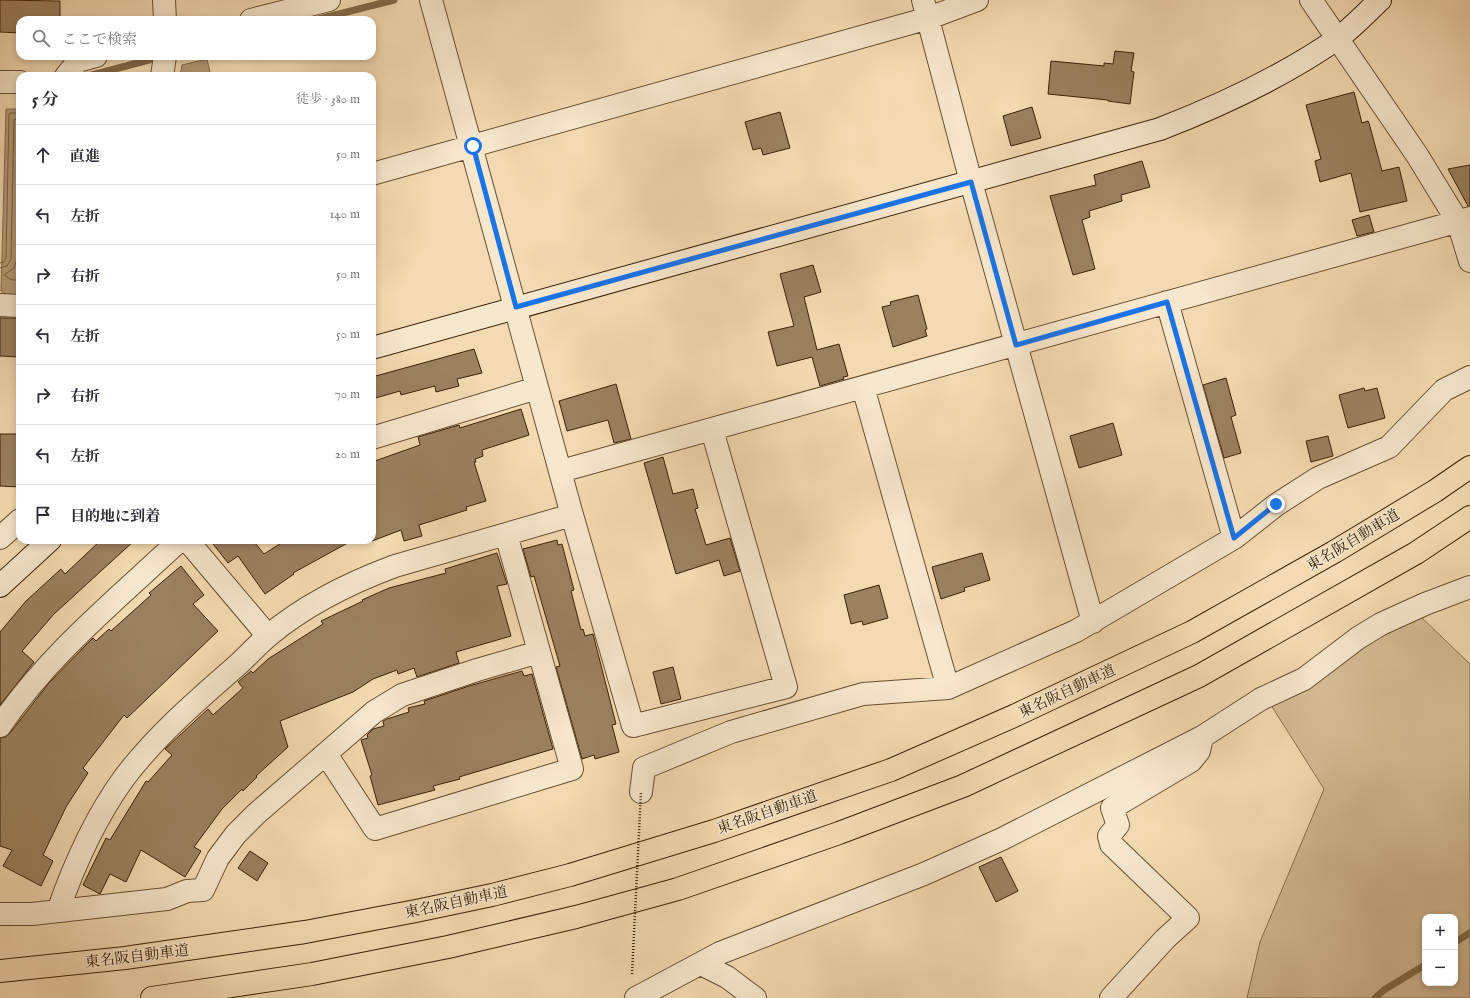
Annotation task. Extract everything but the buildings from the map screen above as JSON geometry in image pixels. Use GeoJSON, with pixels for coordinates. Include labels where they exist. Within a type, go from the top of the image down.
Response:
{"type":"FeatureCollection","features":[{"type":"Feature","properties":{"kind":"highway","name":"東名阪自動車道"},"geometry":{"type":"LineString","coordinates":[[0,971],[125,958],[305,932],[492,895],[570,875],[721,828],[891,770],[1016,715],[1192,632],[1334,552],[1435,491],[1470,467]]}},
{"type":"Feature","properties":{"kind":"highway"},"geometry":{"type":"LineString","coordinates":[[152,998],[312,974],[448,947],[576,917],[678,889],[839,833],[963,786],[1199,676],[1410,557],[1470,517]]}},
{"type":"Feature","properties":{"kind":"street"},"geometry":{"type":"LineString","coordinates":[[164,0],[165,16]]}},
{"type":"Feature","properties":{"kind":"street"},"geometry":{"type":"LineString","coordinates":[[267,16],[329,0]]}},
{"type":"Feature","properties":{"kind":"street"},"geometry":{"type":"LineString","coordinates":[[376,173],[473,146],[926,9],[977,0]]}},
{"type":"Feature","properties":{"kind":"street"},"geometry":{"type":"LineString","coordinates":[[1311,0],[1464,220],[1470,261]]}},
{"type":"Feature","properties":{"kind":"street"},"geometry":{"type":"LineString","coordinates":[[376,347],[1160,129],[1194,116],[1243,94],[1288,71],[1338,38],[1380,0]]}},
{"type":"Feature","properties":{"kind":"street"},"geometry":{"type":"LineString","coordinates":[[433,5],[473,146],[572,515],[633,726],[786,687],[712,430]]}},
{"type":"Feature","properties":{"kind":"street"},"geometry":{"type":"LineString","coordinates":[[926,9],[971,182],[1093,622]]}},
{"type":"Feature","properties":{"kind":"street"},"geometry":{"type":"LineString","coordinates":[[69,72],[78,61],[82,60]]}},
{"type":"Feature","properties":{"kind":"street"},"geometry":{"type":"LineString","coordinates":[[162,72],[164,60]]}},
{"type":"Feature","properties":{"kind":"street"},"geometry":{"type":"LineString","coordinates":[[0,82],[16,82]]}},
{"type":"Feature","properties":{"kind":"street"},"geometry":{"type":"LineString","coordinates":[[561,471],[1464,220]]}},
{"type":"Feature","properties":{"kind":"street"},"geometry":{"type":"LineString","coordinates":[[1167,302],[1234,538]]}},
{"type":"Feature","properties":{"kind":"street"},"geometry":{"type":"LineString","coordinates":[[0,305],[16,306]]}},
{"type":"Feature","properties":{"kind":"street"},"geometry":{"type":"LineString","coordinates":[[641,792],[644,768],[731,732],[863,694],[948,688],[1076,631],[1234,538],[1276,504],[1318,478],[1351,462],[1389,447],[1444,390],[1470,377]]}},
{"type":"Feature","properties":{"kind":"street"},"geometry":{"type":"LineString","coordinates":[[863,387],[948,688]]}},
{"type":"Feature","properties":{"kind":"street"},"geometry":{"type":"LineString","coordinates":[[376,437],[538,388]]}},
{"type":"Feature","properties":{"kind":"street"},"geometry":{"type":"LineString","coordinates":[[58,911],[69,879],[104,809],[124,778],[169,726],[268,636],[301,611],[366,577],[394,566],[572,515]]}},
{"type":"Feature","properties":{"kind":"street"},"geometry":{"type":"LineString","coordinates":[[0,538],[16,524]]}},
{"type":"Feature","properties":{"kind":"street"},"geometry":{"type":"LineString","coordinates":[[326,754],[375,829],[572,769],[506,534]]}},
{"type":"Feature","properties":{"kind":"street"},"geometry":{"type":"LineString","coordinates":[[0,586],[46,544]]}},
{"type":"Feature","properties":{"kind":"street"},"geometry":{"type":"LineString","coordinates":[[0,726],[24,692],[45,667],[176,544]]}},
{"type":"Feature","properties":{"kind":"street"},"geometry":{"type":"LineString","coordinates":[[190,544],[268,636]]}},
{"type":"Feature","properties":{"kind":"street"},"geometry":{"type":"LineString","coordinates":[[636,998],[720,953],[924,874],[1002,839],[1202,737],[1261,700],[1304,679],[1358,638],[1381,624],[1425,604],[1470,587]]}},
{"type":"Feature","properties":{"kind":"street"},"geometry":{"type":"LineString","coordinates":[[0,914],[32,914],[167,899],[187,891],[202,890],[218,858],[236,834],[256,814],[374,712],[402,695],[470,672],[539,652]]}},
{"type":"Feature","properties":{"kind":"street"},"geometry":{"type":"LineString","coordinates":[[1111,998],[1165,939],[1188,918],[1111,844],[1109,836],[1118,825],[1112,808],[1192,761],[1199,751],[1202,737]]}},
{"type":"Feature","properties":{"kind":"street"},"geometry":{"type":"LineString","coordinates":[[701,964],[727,988],[755,998]]}},
{"type":"Feature","properties":{"kind":"path"},"geometry":{"type":"LineString","coordinates":[[632,974],[641,792]]}},
{"type":"Feature","properties":{"kind":"shaded area"},"geometry":{"type":"Polygon","coordinates":[[[1421,617],[1470,664],[1470,998],[1247,998],[1260,942],[1324,789],[1264,694],[1421,617]]]}},
{"type":"Feature","properties":{"kind":"water"},"geometry":{"type":"Polygon","coordinates":[[[207,60],[210,72],[181,72],[182,65],[207,60]]]}},
{"type":"Feature","properties":{"kind":"water"},"geometry":{"type":"Polygon","coordinates":[[[6,109],[16,109],[16,295],[6,295],[1,291],[6,109]]]}},
{"type":"Feature","properties":{"kind":"waterway"},"geometry":{"type":"LineString","coordinates":[[331,16],[394,0]]}},
{"type":"Feature","properties":{"kind":"waterway"},"geometry":{"type":"LineString","coordinates":[[103,72],[149,60]]}},
{"type":"Feature","properties":{"kind":"waterway"},"geometry":{"type":"LineString","coordinates":[[1458,940],[1470,933]]}},
{"type":"Feature","properties":{"kind":"waterway"},"geometry":{"type":"LineString","coordinates":[[1375,998],[1384,990],[1422,967]]}},
{"type":"Feature","properties":{"kind":"route"},"geometry":{"type":"LineString","coordinates":[[473,146],[516,307],[971,182],[1016,345],[1167,302],[1234,538],[1276,504]]}}]}
